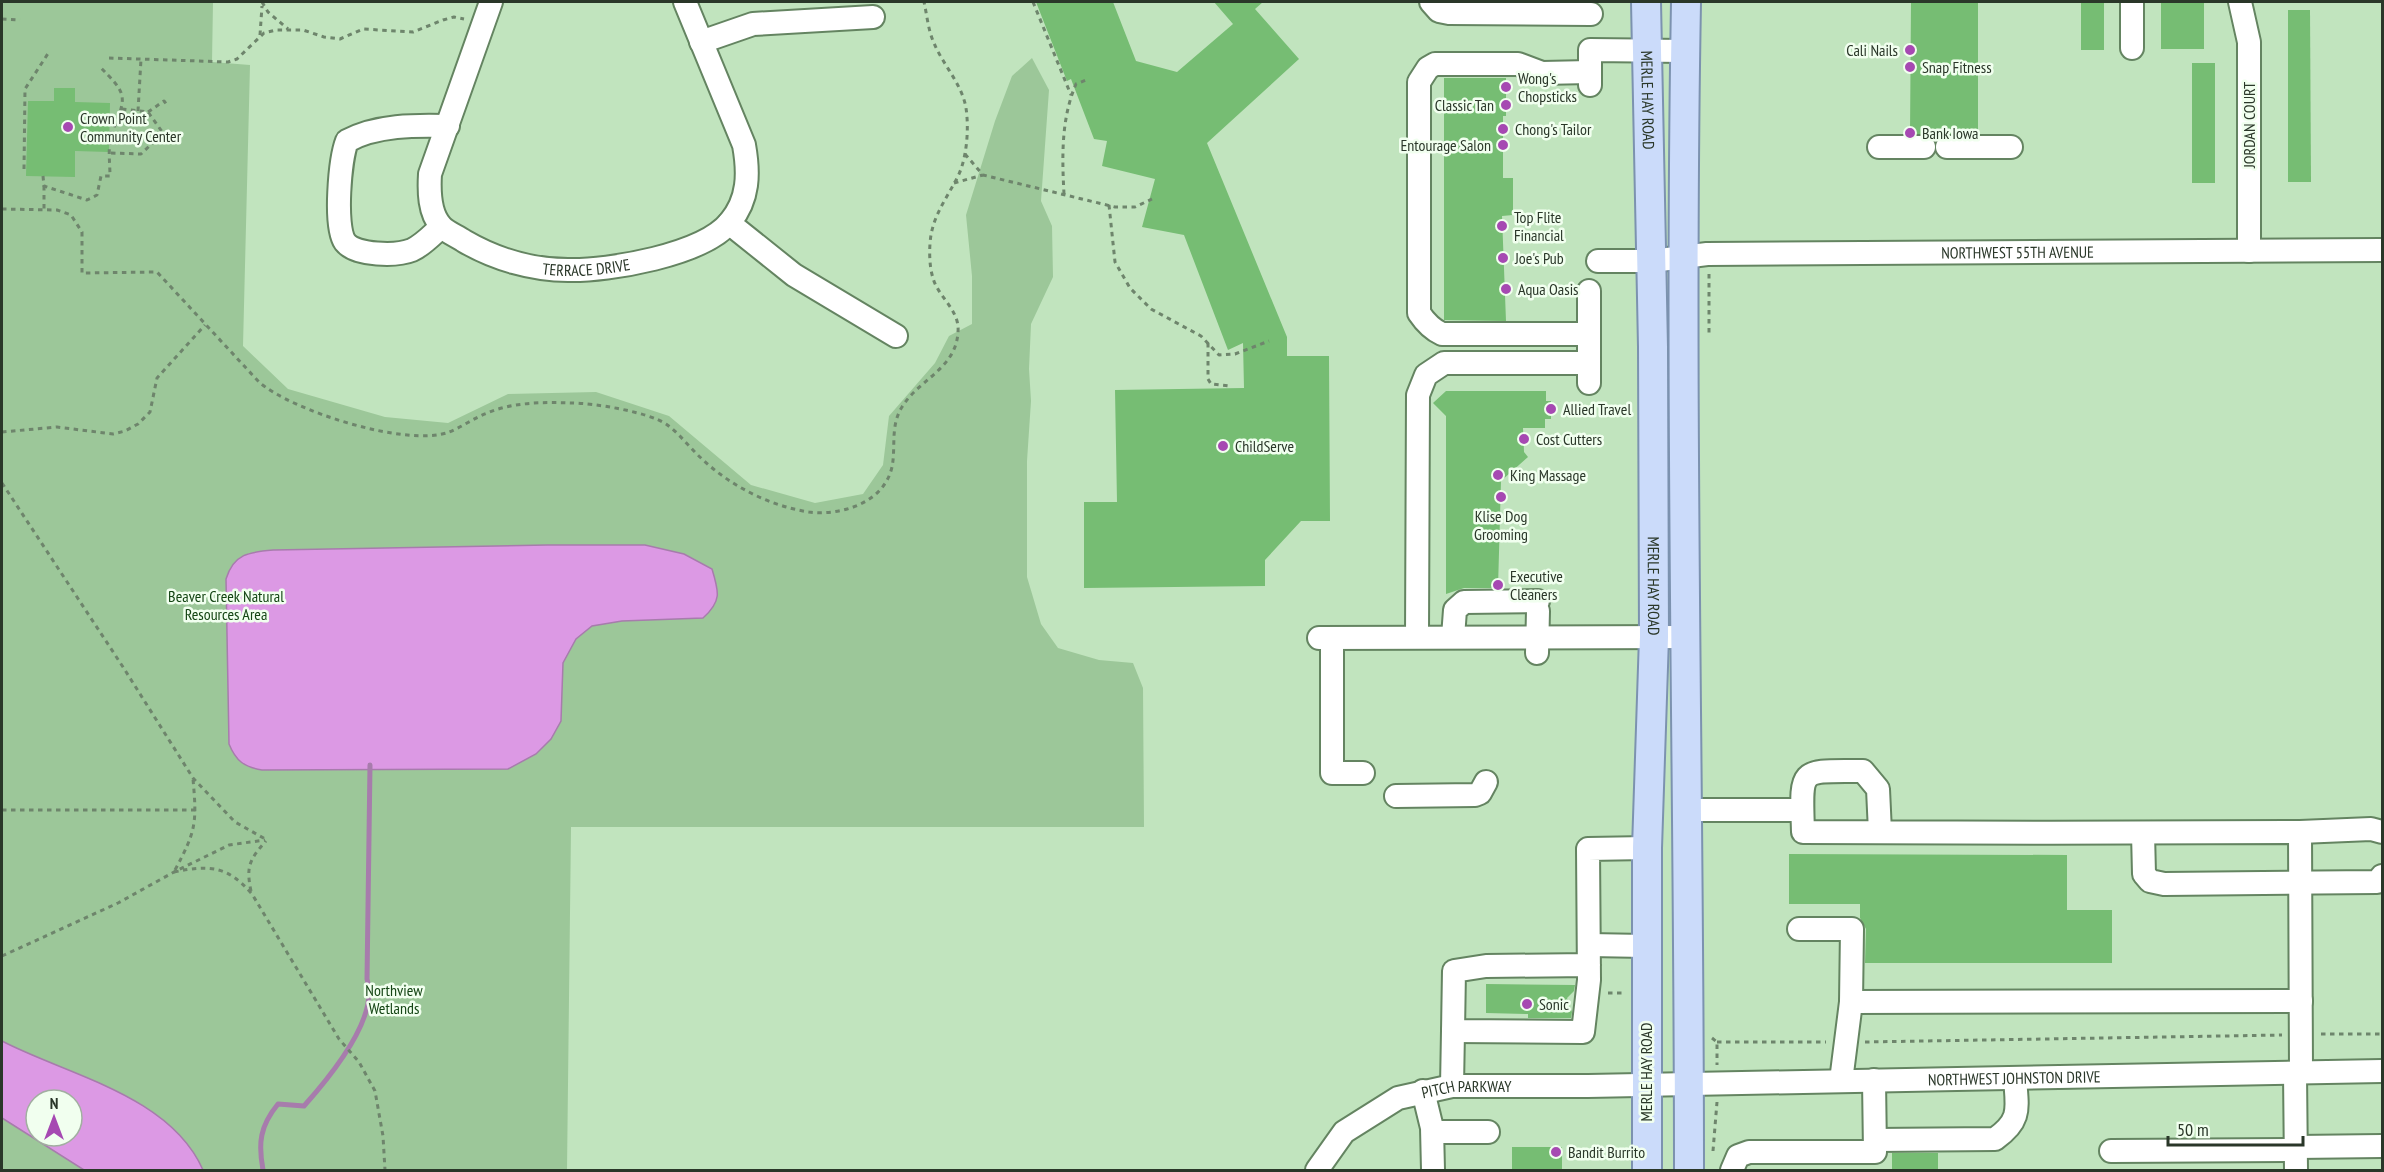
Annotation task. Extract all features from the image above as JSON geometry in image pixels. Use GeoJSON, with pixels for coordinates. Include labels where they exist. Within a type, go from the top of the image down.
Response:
{"type":"FeatureCollection","features":[{"type":"Feature","properties":{"kind":"main road","name":"MERLE HAY ROAD"},"geometry":{"type":"LineString","coordinates":[[1646,2],[1652,261],[1654,637],[1647,848],[1647,1170]]}},
{"type":"Feature","properties":{"kind":"main road","name":"MERLE HAY ROAD"},"geometry":{"type":"LineString","coordinates":[[1686,2],[1683,256],[1689,1170]]}},
{"type":"Feature","properties":{"kind":"street"},"geometry":{"type":"LineString","coordinates":[[448,126],[416,125],[359,134],[347,141],[341,159],[340,230],[346,242],[356,250],[401,253],[413,249],[441,227],[433,212],[430,182],[491,2]]}},
{"type":"Feature","properties":{"kind":"street","name":"TERRACE DRIVE"},"geometry":{"type":"LineString","coordinates":[[441,227],[479,250],[523,265],[568,270],[620,264],[674,253],[709,239],[729,224],[740,208],[747,186],[748,166],[741,137],[685,2]]}},
{"type":"Feature","properties":{"kind":"street"},"geometry":{"type":"LineString","coordinates":[[1431,2],[1439,11],[1449,13],[1591,8],[1590,69]]}},
{"type":"Feature","properties":{"kind":"street"},"geometry":{"type":"LineString","coordinates":[[2132,2],[2132,48]]}},
{"type":"Feature","properties":{"kind":"street","name":"JORDAN COURT"},"geometry":{"type":"LineString","coordinates":[[2240,2],[2249,42],[2249,250]]}},
{"type":"Feature","properties":{"kind":"street"},"geometry":{"type":"LineString","coordinates":[[701,42],[753,24],[873,17]]}},
{"type":"Feature","properties":{"kind":"street"},"geometry":{"type":"LineString","coordinates":[[1589,334],[1532,324],[1442,334],[1432,329],[1419,313],[1419,82],[1428,68],[1435,64],[1518,64],[1534,80],[1590,69],[1647,51],[1685,51]]}},
{"type":"Feature","properties":{"kind":"street"},"geometry":{"type":"LineString","coordinates":[[1879,147],[2011,147]]}},
{"type":"Feature","properties":{"kind":"street"},"geometry":{"type":"LineString","coordinates":[[729,224],[794,275],[896,336]]}},
{"type":"Feature","properties":{"kind":"street","name":"NORTHWEST 55TH AVENUE"},"geometry":{"type":"LineString","coordinates":[[1598,261],[1652,261],[1683,256],[2382,250]]}},
{"type":"Feature","properties":{"kind":"street"},"geometry":{"type":"LineString","coordinates":[[1417,637],[1418,395],[1426,375],[1444,363],[1589,373],[1589,291]]}},
{"type":"Feature","properties":{"kind":"street"},"geometry":{"type":"LineString","coordinates":[[1453,637],[1455,610],[1464,602],[1538,606],[1538,645]]}},
{"type":"Feature","properties":{"kind":"street"},"geometry":{"type":"LineString","coordinates":[[1363,773],[1332,773],[1325,759],[1326,638],[1388,646],[1417,637],[1453,637],[1484,645],[1538,645],[1684,637]]}},
{"type":"Feature","properties":{"kind":"street"},"geometry":{"type":"LineString","coordinates":[[1880,832],[1878,789],[1863,771],[1819,771],[1807,775],[1802,785],[1803,832],[2143,833],[2371,829],[2382,832]]}},
{"type":"Feature","properties":{"kind":"street"},"geometry":{"type":"LineString","coordinates":[[1396,796],[1475,795],[1480,793],[1486,782]]}},
{"type":"Feature","properties":{"kind":"street"},"geometry":{"type":"LineString","coordinates":[[1688,810],[1802,810]]}},
{"type":"Feature","properties":{"kind":"street"},"geometry":{"type":"LineString","coordinates":[[2296,1156],[2301,1035],[2300,832]]}},
{"type":"Feature","properties":{"kind":"street"},"geometry":{"type":"LineString","coordinates":[[2143,833],[2144,874],[2150,881],[2164,884],[2377,882],[2382,876]]}},
{"type":"Feature","properties":{"kind":"street"},"geometry":{"type":"LineString","coordinates":[[1454,1031],[1583,1032],[1589,955],[1588,849],[1647,848]]}},
{"type":"Feature","properties":{"kind":"street"},"geometry":{"type":"LineString","coordinates":[[1799,929],[1852,929],[1851,1002],[1841,1081]]}},
{"type":"Feature","properties":{"kind":"street"},"geometry":{"type":"LineString","coordinates":[[1452,1086],[1454,971],[1646,946]]}},
{"type":"Feature","properties":{"kind":"street"},"geometry":{"type":"LineString","coordinates":[[1851,1002],[2301,1001]]}},
{"type":"Feature","properties":{"kind":"street","name":"NORTHWEST JOHNSTON DRIVE"},"geometry":{"type":"LineString","coordinates":[[1646,1084],[2382,1071]]}},
{"type":"Feature","properties":{"kind":"street"},"geometry":{"type":"LineString","coordinates":[[1875,1140],[1995,1139],[2010,1128],[2017,1111],[2015,1078]]}},
{"type":"Feature","properties":{"kind":"street"},"geometry":{"type":"LineString","coordinates":[[1732,1170],[1738,1156],[1749,1152],[1875,1152],[1874,1080]]}},
{"type":"Feature","properties":{"kind":"street","name":"PITCH PARKWAY"},"geometry":{"type":"LineString","coordinates":[[1317,1170],[1344,1132],[1398,1098],[1424,1091],[1452,1086],[1646,1084]]}},
{"type":"Feature","properties":{"kind":"street"},"geometry":{"type":"LineString","coordinates":[[1424,1091],[1433,1132],[1433,1170]]}},
{"type":"Feature","properties":{"kind":"street"},"geometry":{"type":"LineString","coordinates":[[1433,1132],[1488,1132]]}},
{"type":"Feature","properties":{"kind":"street"},"geometry":{"type":"LineString","coordinates":[[2111,1151],[2296,1156],[2382,1146]]}},
{"type":"Feature","properties":{"kind":"path"},"geometry":{"type":"LineString","coordinates":[[2,209],[64,211],[78,222],[82,232],[82,273],[157,272],[205,326],[269,391],[315,414],[360,426],[428,436],[449,432],[491,411],[512,406],[572,403],[600,405],[664,422],[704,461],[746,491],[809,512],[838,512],[865,503],[881,488],[892,468],[895,422],[902,407],[942,369],[956,346],[959,328],[954,312],[933,278],[931,237],[936,217],[954,183],[965,154],[966,109],[953,76],[932,40],[924,2]]}},
{"type":"Feature","properties":{"kind":"path"},"geometry":{"type":"LineString","coordinates":[[1033,2],[1071,96]]}},
{"type":"Feature","properties":{"kind":"path"},"geometry":{"type":"LineString","coordinates":[[262,3],[288,29]]}},
{"type":"Feature","properties":{"kind":"path"},"geometry":{"type":"LineString","coordinates":[[260,36],[262,3]]}},
{"type":"Feature","properties":{"kind":"path"},"geometry":{"type":"LineString","coordinates":[[109,58],[228,62],[237,59],[260,36],[288,29],[303,30],[332,39],[340,39],[363,29],[413,32],[454,17],[484,26]]}},
{"type":"Feature","properties":{"kind":"path"},"geometry":{"type":"LineString","coordinates":[[2,19],[20,20]]}},
{"type":"Feature","properties":{"kind":"path"},"geometry":{"type":"LineString","coordinates":[[24,169],[25,89],[49,52]]}},
{"type":"Feature","properties":{"kind":"path"},"geometry":{"type":"LineString","coordinates":[[138,111],[141,58]]}},
{"type":"Feature","properties":{"kind":"path"},"geometry":{"type":"LineString","coordinates":[[44,186],[87,200],[93,199],[100,189],[101,176],[110,176],[112,131],[123,109],[119,86],[99,66]]}},
{"type":"Feature","properties":{"kind":"path"},"geometry":{"type":"LineString","coordinates":[[1064,194],[1063,145],[1071,96],[1076,84],[1086,80]]}},
{"type":"Feature","properties":{"kind":"path"},"geometry":{"type":"LineString","coordinates":[[123,109],[148,112],[164,101],[167,105]]}},
{"type":"Feature","properties":{"kind":"path"},"geometry":{"type":"LineString","coordinates":[[111,153],[141,154],[163,133],[148,112]]}},
{"type":"Feature","properties":{"kind":"path"},"geometry":{"type":"LineString","coordinates":[[965,154],[983,175]]}},
{"type":"Feature","properties":{"kind":"path"},"geometry":{"type":"LineString","coordinates":[[954,183],[983,175],[1109,205],[1135,207],[1152,199]]}},
{"type":"Feature","properties":{"kind":"path"},"geometry":{"type":"LineString","coordinates":[[43,176],[44,209]]}},
{"type":"Feature","properties":{"kind":"path"},"geometry":{"type":"LineString","coordinates":[[1109,205],[1115,262],[1126,283],[1151,309],[1208,341],[1219,355],[1227,356],[1269,341]]}},
{"type":"Feature","properties":{"kind":"path"},"geometry":{"type":"LineString","coordinates":[[2,432],[57,427],[113,434],[138,424],[150,412],[157,378],[205,326]]}},
{"type":"Feature","properties":{"kind":"path"},"geometry":{"type":"LineString","coordinates":[[1208,341],[1208,379],[1211,384],[1229,386]]}},
{"type":"Feature","properties":{"kind":"path"},"geometry":{"type":"LineString","coordinates":[[2,483],[193,778],[235,822],[267,840]]}},
{"type":"Feature","properties":{"kind":"path"},"geometry":{"type":"LineString","coordinates":[[174,872],[194,831],[196,810],[193,778]]}},
{"type":"Feature","properties":{"kind":"path"},"geometry":{"type":"LineString","coordinates":[[2,810],[196,810]]}},
{"type":"Feature","properties":{"kind":"path"},"geometry":{"type":"LineString","coordinates":[[2,956],[118,903],[229,845],[267,840]]}},
{"type":"Feature","properties":{"kind":"path"},"geometry":{"type":"LineString","coordinates":[[252,894],[247,871],[254,854],[267,840]]}},
{"type":"Feature","properties":{"kind":"path"},"geometry":{"type":"LineString","coordinates":[[174,872],[206,866],[240,880],[252,894],[339,1039],[356,1057],[375,1091],[384,1136],[385,1170]]}},
{"type":"Feature","properties":{"kind":"path"},"geometry":{"type":"LineString","coordinates":[[1717,1042],[2382,1034]]}},
{"type":"Feature","properties":{"kind":"green space","name":"Beaver Creek Natural Resources Area"},"geometry":{"type":"Polygon","coordinates":[[[2,2],[213,2],[212,62],[250,65],[243,346],[288,389],[385,417],[448,423],[508,394],[596,392],[669,416],[751,485],[815,503],[863,494],[883,465],[889,416],[935,363],[949,336],[972,324],[972,276],[966,215],[995,121],[1012,76],[1032,58],[1049,90],[1041,201],[1052,226],[1053,277],[1031,324],[1029,369],[1031,401],[1027,461],[1027,577],[1041,624],[1058,648],[1099,660],[1133,663],[1143,688],[1144,827],[571,827],[567,1170],[2,1170],[2,2]]]}},
{"type":"Feature","properties":{"kind":"shaded area"},"geometry":{"type":"Polygon","coordinates":[[[645,545],[684,554],[712,569],[717,590],[716,601],[703,618],[622,621],[592,626],[576,639],[563,663],[561,721],[551,739],[536,754],[508,769],[262,770],[245,765],[235,755],[229,744],[226,579],[229,570],[238,559],[250,553],[274,550],[645,545]]]}},
{"type":"Feature","properties":{"kind":"shaded area"},"geometry":{"type":"Polygon","coordinates":[[[2,1041],[115,1090],[142,1105],[167,1123],[188,1144],[203,1170],[84,1170],[49,1148],[84,1148],[84,1088],[24,1088],[24,1132],[2,1118],[2,1041]]]}},
{"type":"Feature","properties":{"kind":"building"},"geometry":{"type":"Polygon","coordinates":[[[1036,2],[1113,2],[1136,61],[1177,72],[1233,24],[1214,2],[1263,2],[1255,9],[1299,59],[1207,143],[1287,337],[1287,356],[1329,356],[1330,521],[1301,521],[1265,560],[1265,586],[1084,588],[1084,502],[1117,502],[1115,390],[1244,388],[1243,343],[1228,350],[1184,235],[1142,227],[1155,179],[1102,166],[1107,141],[1094,139],[1071,79],[1067,81],[1036,2]]]}},
{"type":"Feature","properties":{"kind":"building"},"geometry":{"type":"Polygon","coordinates":[[[1911,2],[1978,2],[1978,134],[1946,134],[1935,140],[1925,134],[1910,134],[1911,2]]]}},
{"type":"Feature","properties":{"kind":"building"},"geometry":{"type":"Polygon","coordinates":[[[2081,2],[2104,2],[2104,50],[2081,50],[2081,2]]]}},
{"type":"Feature","properties":{"kind":"building"},"geometry":{"type":"Polygon","coordinates":[[[2161,2],[2204,2],[2204,49],[2161,49],[2161,2]]]}},
{"type":"Feature","properties":{"kind":"building"},"geometry":{"type":"Polygon","coordinates":[[[2288,10],[2310,10],[2311,182],[2288,182],[2288,10]]]}},
{"type":"Feature","properties":{"kind":"building"},"geometry":{"type":"Polygon","coordinates":[[[2192,63],[2215,63],[2215,183],[2192,183],[2192,63]]]}},
{"type":"Feature","properties":{"kind":"building"},"geometry":{"type":"Polygon","coordinates":[[[1444,78],[1506,78],[1506,116],[1503,116],[1503,178],[1513,178],[1513,215],[1502,216],[1506,321],[1444,320],[1444,78]]]}},
{"type":"Feature","properties":{"kind":"building","name":"Crown Point Community Center"},"geometry":{"type":"Polygon","coordinates":[[[54,88],[75,88],[75,102],[110,103],[109,152],[75,151],[75,177],[26,176],[28,101],[54,101],[54,88]]]}},
{"type":"Feature","properties":{"kind":"building"},"geometry":{"type":"Polygon","coordinates":[[[1446,391],[1546,391],[1546,401],[1551,401],[1551,419],[1545,419],[1545,428],[1523,428],[1524,452],[1528,457],[1501,481],[1498,588],[1464,588],[1446,594],[1446,416],[1433,403],[1446,391]]]}},
{"type":"Feature","properties":{"kind":"building"},"geometry":{"type":"Polygon","coordinates":[[[1789,854],[2067,855],[2067,910],[2112,910],[2112,963],[1865,963],[1866,929],[1860,918],[1860,904],[1789,904],[1789,854]]]}},
{"type":"Feature","properties":{"kind":"building","name":"Sonic"},"geometry":{"type":"Polygon","coordinates":[[[1486,984],[1575,985],[1574,991],[1567,998],[1572,1012],[1571,1018],[1528,1018],[1528,1014],[1486,1013],[1486,984]]]}},
{"type":"Feature","properties":{"kind":"building"},"geometry":{"type":"Polygon","coordinates":[[[1512,1147],[1562,1147],[1562,1170],[1512,1170],[1512,1147]]]}},
{"type":"Feature","properties":{"kind":"building"},"geometry":{"type":"Polygon","coordinates":[[[1892,1153],[1938,1153],[1938,1170],[1892,1170],[1892,1153]]]}},
{"type":"Feature","properties":{"kind":"waterway"},"geometry":{"type":"LineString","coordinates":[[263,1170],[262,1135],[272,1112],[278,1104],[304,1106],[350,1047],[366,1011],[369,995],[367,979],[370,765]]}},
{"type":"Feature","properties":{"kind":"place","name":"Cali Nails"},"geometry":{"type":"Point","coordinates":[1910,50]}},
{"type":"Feature","properties":{"kind":"place","name":"Snap Fitness"},"geometry":{"type":"Point","coordinates":[1910,67]}},
{"type":"Feature","properties":{"kind":"place","name":"Wong's Chopsticks"},"geometry":{"type":"Point","coordinates":[1506,87]}},
{"type":"Feature","properties":{"kind":"place","name":"Classic Tan"},"geometry":{"type":"Point","coordinates":[1506,105]}},
{"type":"Feature","properties":{"kind":"place","name":"Crown Point Community Center"},"geometry":{"type":"Point","coordinates":[68,127]}},
{"type":"Feature","properties":{"kind":"place","name":"Chong's Tailor"},"geometry":{"type":"Point","coordinates":[1503,129]}},
{"type":"Feature","properties":{"kind":"place","name":"Bank Iowa"},"geometry":{"type":"Point","coordinates":[1910,133]}},
{"type":"Feature","properties":{"kind":"place","name":"Entourage Salon"},"geometry":{"type":"Point","coordinates":[1503,145]}},
{"type":"Feature","properties":{"kind":"place","name":"Top Flite Financial"},"geometry":{"type":"Point","coordinates":[1502,226]}},
{"type":"Feature","properties":{"kind":"place","name":"Joe's Pub"},"geometry":{"type":"Point","coordinates":[1503,258]}},
{"type":"Feature","properties":{"kind":"place","name":"Aqua Oasis"},"geometry":{"type":"Point","coordinates":[1506,289]}},
{"type":"Feature","properties":{"kind":"place","name":"Allied Travel"},"geometry":{"type":"Point","coordinates":[1551,409]}},
{"type":"Feature","properties":{"kind":"place","name":"Cost Cutters"},"geometry":{"type":"Point","coordinates":[1524,439]}},
{"type":"Feature","properties":{"kind":"place","name":"ChildServe"},"geometry":{"type":"Point","coordinates":[1223,446]}},
{"type":"Feature","properties":{"kind":"place","name":"King Massage"},"geometry":{"type":"Point","coordinates":[1498,475]}},
{"type":"Feature","properties":{"kind":"place","name":"Klise Dog Grooming"},"geometry":{"type":"Point","coordinates":[1501,497]}},
{"type":"Feature","properties":{"kind":"place","name":"Executive Cleaners"},"geometry":{"type":"Point","coordinates":[1498,585]}},
{"type":"Feature","properties":{"kind":"place","name":"Sonic"},"geometry":{"type":"Point","coordinates":[1527,1004]}},
{"type":"Feature","properties":{"kind":"place","name":"Bandit Burrito"},"geometry":{"type":"Point","coordinates":[1556,1152]}},
{"type":"Feature","properties":{"kind":"park label","name":"Northview Wetlands"},"geometry":{"type":"Point","coordinates":[394,999]}}]}
